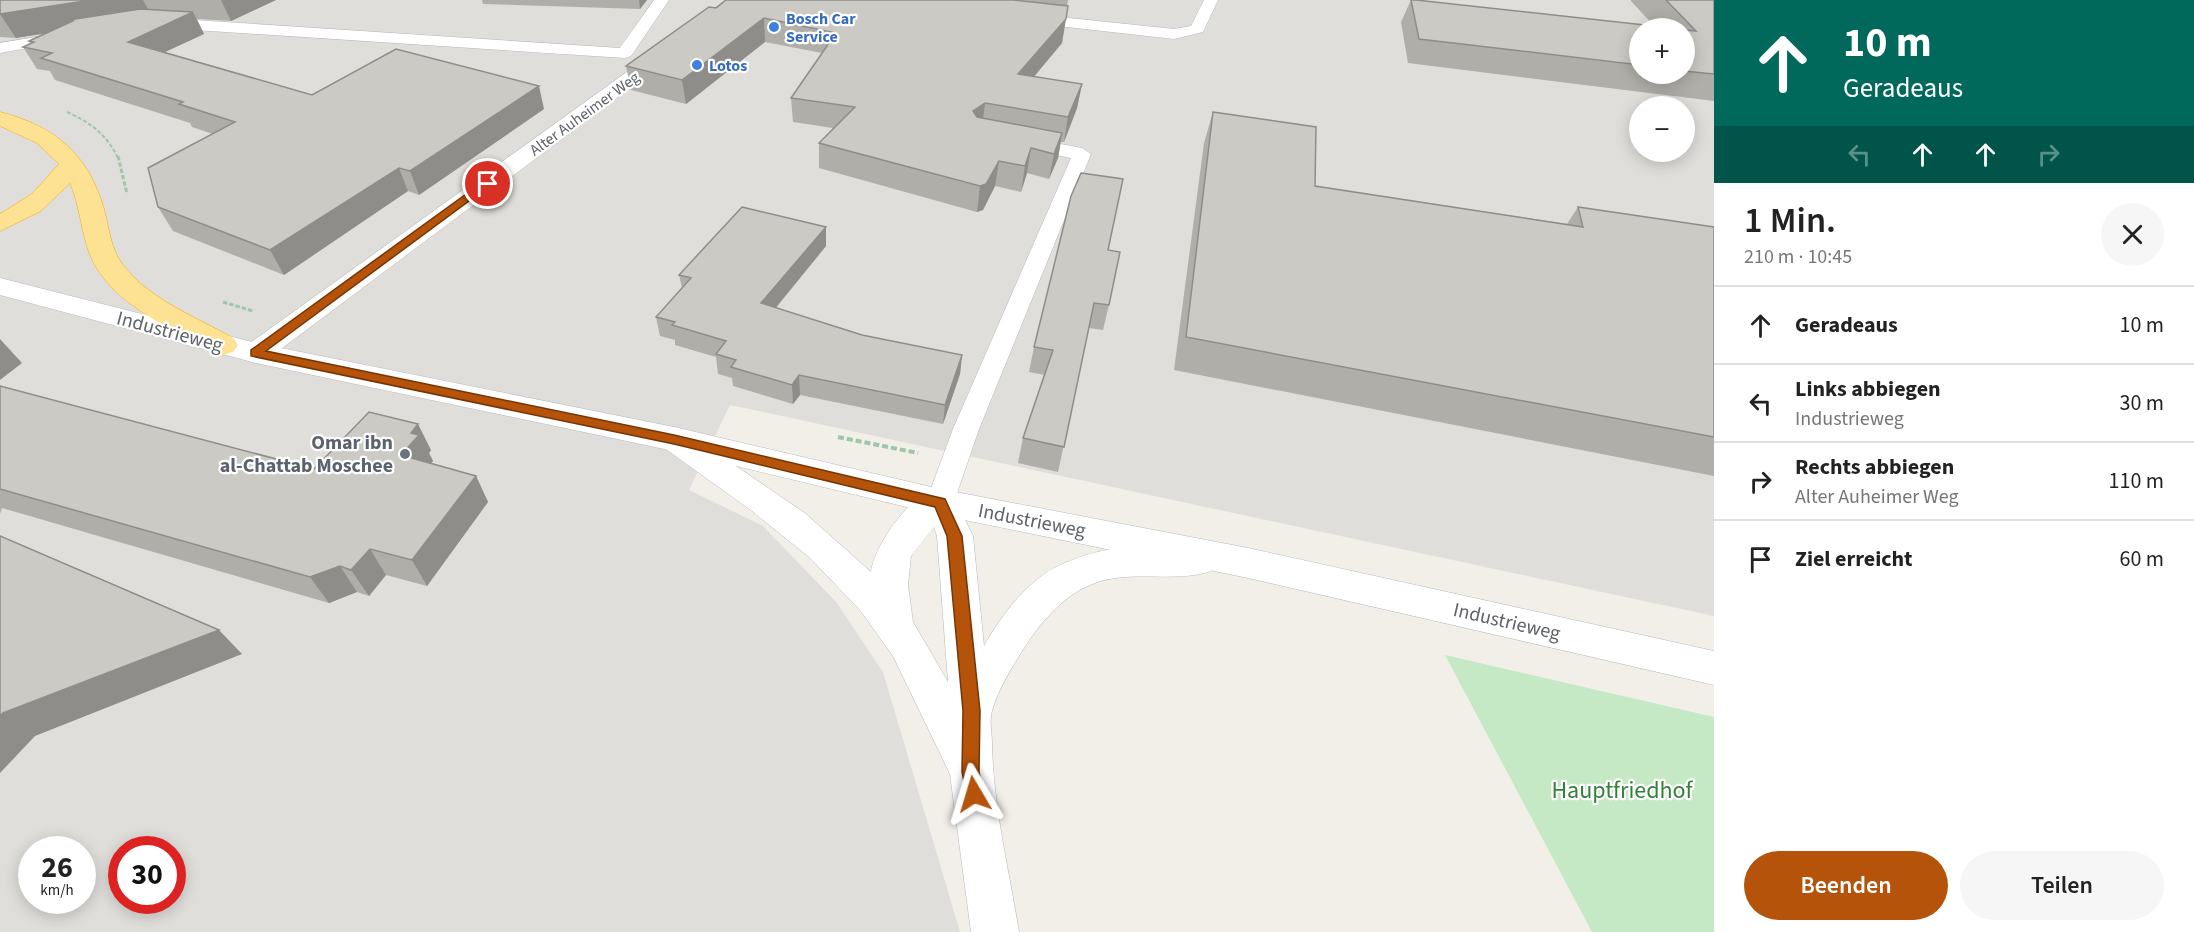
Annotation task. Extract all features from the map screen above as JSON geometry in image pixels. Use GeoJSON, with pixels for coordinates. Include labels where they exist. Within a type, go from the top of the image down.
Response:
{"type":"FeatureCollection","features":[{"type":"Feature","properties":{"kind":"highway"},"geometry":{"type":"LineString","coordinates":[[0,118],[17,122],[42,133],[61,149],[71,163],[89,200],[99,243],[110,266],[127,287],[223,345]]}},
{"type":"Feature","properties":{"kind":"highway"},"geometry":{"type":"LineString","coordinates":[[0,223],[38,202],[58,185],[71,163]]}},
{"type":"Feature","properties":{"kind":"street","name":"Alter Auheimer Weg"},"geometry":{"type":"LineString","coordinates":[[256,353],[739,0]]}},
{"type":"Feature","properties":{"kind":"street","name":"Industrieweg"},"geometry":{"type":"LineString","coordinates":[[0,286],[256,353],[674,440],[940,502],[1248,563],[1714,668]]}},
{"type":"Feature","properties":{"kind":"street"},"geometry":{"type":"LineString","coordinates":[[674,440],[811,537],[860,584],[909,648],[971,772]]}},
{"type":"Feature","properties":{"kind":"street"},"geometry":{"type":"LineString","coordinates":[[895,627],[889,589],[891,554],[909,526],[940,502],[955,536],[971,711],[971,772],[995,932]]}},
{"type":"Feature","properties":{"kind":"street"},"geometry":{"type":"LineString","coordinates":[[971,711],[999,652],[1023,614],[1073,573],[1113,562],[1158,558],[1248,563]]}},
{"type":"Feature","properties":{"kind":"lane"},"geometry":{"type":"LineString","coordinates":[[152,22],[625,52],[662,0]]}},
{"type":"Feature","properties":{"kind":"lane"},"geometry":{"type":"LineString","coordinates":[[992,0],[983,14],[1174,34],[1197,30],[1211,0]]}},
{"type":"Feature","properties":{"kind":"lane"},"geometry":{"type":"LineString","coordinates":[[0,48],[82,34]]}},
{"type":"Feature","properties":{"kind":"lane"},"geometry":{"type":"LineString","coordinates":[[940,502],[954,461],[1082,154],[1004,140]]}},
{"type":"Feature","properties":{"kind":"path"},"geometry":{"type":"LineString","coordinates":[[63,110],[102,132],[126,172],[128,202]]}},
{"type":"Feature","properties":{"kind":"path"},"geometry":{"type":"LineString","coordinates":[[222,302],[294,325]]}},
{"type":"Feature","properties":{"kind":"path"},"geometry":{"type":"LineString","coordinates":[[827,434],[954,461]]}},
{"type":"Feature","properties":{"kind":"shaded area"},"geometry":{"type":"Polygon","coordinates":[[[0,0],[1714,0],[1714,616],[730,405],[689,490],[763,526],[837,603],[883,672],[960,932],[0,932],[0,0]]]}},
{"type":"Feature","properties":{"kind":"green space","name":"Hauptfriedhof"},"geometry":{"type":"Polygon","coordinates":[[[1445,655],[1714,717],[1714,932],[1592,932],[1445,655]]]}},
{"type":"Feature","properties":{"kind":"building"},"geometry":{"type":"Polygon","coordinates":[[[0,0],[91,0],[0,14],[0,0]]]}},
{"type":"Feature","properties":{"kind":"building"},"geometry":{"type":"Polygon","coordinates":[[[726,0],[1013,0],[1068,6],[1066,19],[1018,74],[1082,84],[1068,117],[985,103],[973,111],[977,117],[1062,133],[1054,154],[1031,148],[1025,166],[999,161],[986,184],[980,186],[819,143],[855,107],[791,98],[836,33],[764,18],[682,80],[626,66],[709,7],[716,8],[726,0]]]}},
{"type":"Feature","properties":{"kind":"building"},"geometry":{"type":"Polygon","coordinates":[[[1411,0],[1629,23],[1629,64],[1419,39],[1411,0]]]}},
{"type":"Feature","properties":{"kind":"building"},"geometry":{"type":"Polygon","coordinates":[[[1666,0],[1714,0],[1714,74],[1695,72],[1695,18],[1683,18],[1666,0]]]}},
{"type":"Feature","properties":{"kind":"building"},"geometry":{"type":"Polygon","coordinates":[[[140,9],[193,12],[128,42],[312,95],[396,49],[539,86],[410,171],[399,168],[270,250],[158,207],[148,168],[235,122],[179,104],[183,102],[41,58],[52,53],[23,47],[34,42],[29,41],[73,21],[69,20],[140,9]]]}},
{"type":"Feature","properties":{"kind":"building"},"geometry":{"type":"Polygon","coordinates":[[[1213,112],[1316,127],[1315,186],[1583,227],[1578,207],[1714,227],[1714,437],[1186,337],[1213,112]]]}},
{"type":"Feature","properties":{"kind":"building"},"geometry":{"type":"Polygon","coordinates":[[[1081,173],[1123,179],[1108,250],[1120,252],[1109,305],[1094,303],[1064,447],[1023,438],[1053,350],[1034,347],[1071,196],[1081,173]]]}},
{"type":"Feature","properties":{"kind":"building"},"geometry":{"type":"Polygon","coordinates":[[[742,207],[826,227],[761,303],[862,335],[962,355],[945,405],[799,375],[792,385],[731,367],[736,360],[716,354],[726,341],[672,325],[675,322],[656,317],[691,278],[679,275],[742,207]]]}},
{"type":"Feature","properties":{"kind":"building"},"geometry":{"type":"Polygon","coordinates":[[[0,386],[314,469],[369,412],[418,424],[411,433],[419,435],[401,455],[476,476],[412,560],[370,549],[351,570],[340,566],[310,577],[0,489],[0,386]]]}},
{"type":"Feature","properties":{"kind":"building"},"geometry":{"type":"Polygon","coordinates":[[[0,536],[219,630],[0,716],[0,536]]]}},
{"type":"Feature","properties":{"kind":"place","name":"Bosch Car Service"},"geometry":{"type":"Point","coordinates":[774,27]}},
{"type":"Feature","properties":{"kind":"place","name":"Lotos"},"geometry":{"type":"Point","coordinates":[697,65]}},
{"type":"Feature","properties":{"kind":"place","name":"Omar ibn al-Chattab Moschee"},"geometry":{"type":"Point","coordinates":[405,454]}},
{"type":"Feature","properties":{"kind":"route"},"geometry":{"type":"LineString","coordinates":[[488,184],[256,353],[674,440],[940,502],[955,536],[971,711],[971,772],[974,794]]}}]}
